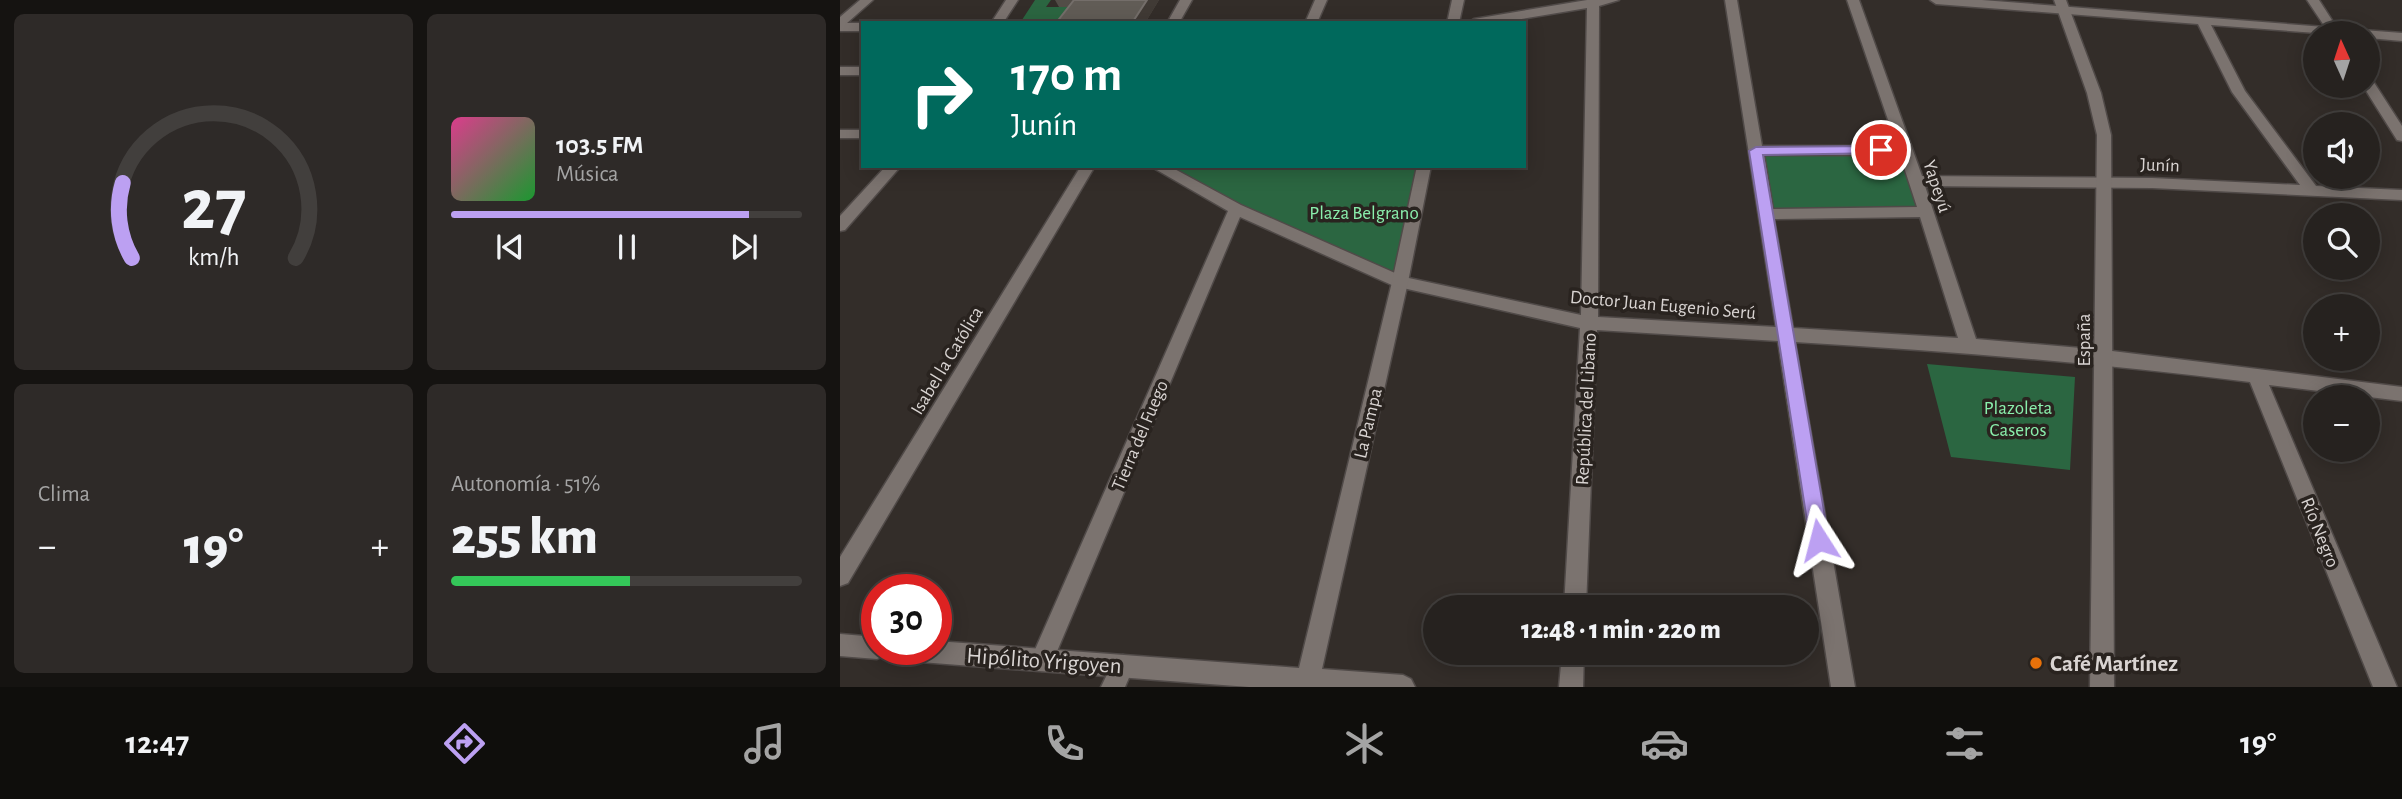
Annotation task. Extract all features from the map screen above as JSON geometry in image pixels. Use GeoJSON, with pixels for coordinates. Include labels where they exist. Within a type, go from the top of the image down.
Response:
{"type":"FeatureCollection","features":[{"type":"Feature","properties":{"kind":"street"},"geometry":{"type":"LineString","coordinates":[[840,25],[867,0]]}},
{"type":"Feature","properties":{"kind":"street"},"geometry":{"type":"LineString","coordinates":[[998,21],[1012,0]]}},
{"type":"Feature","properties":{"kind":"street"},"geometry":{"type":"LineString","coordinates":[[1174,21],[1186,0]]}},
{"type":"Feature","properties":{"kind":"street"},"geometry":{"type":"LineString","coordinates":[[1312,21],[1321,0]]}},
{"type":"Feature","properties":{"kind":"street"},"geometry":{"type":"LineString","coordinates":[[1453,21],[1458,0]]}},
{"type":"Feature","properties":{"kind":"street"},"geometry":{"type":"LineString","coordinates":[[1485,21],[1593,1],[1613,0]]}},
{"type":"Feature","properties":{"kind":"street"},"geometry":{"type":"LineString","coordinates":[[1731,0],[1843,687]]}},
{"type":"Feature","properties":{"kind":"street","name":"Yapeyú"},"geometry":{"type":"LineString","coordinates":[[1853,0],[1917,181],[1969,345]]}},
{"type":"Feature","properties":{"kind":"street"},"geometry":{"type":"LineString","coordinates":[[1936,0],[2062,5],[2303,29]]}},
{"type":"Feature","properties":{"kind":"street"},"geometry":{"type":"LineString","coordinates":[[2313,0],[2327,21]]}},
{"type":"Feature","properties":{"kind":"street","name":"República del Libano"},"geometry":{"type":"LineString","coordinates":[[1576,595],[1589,323],[1593,1]]}},
{"type":"Feature","properties":{"kind":"street","name":"España"},"geometry":{"type":"LineString","coordinates":[[2062,5],[2105,135],[2102,687]]}},
{"type":"Feature","properties":{"kind":"street"},"geometry":{"type":"LineString","coordinates":[[2203,21],[2239,92],[2311,190]]}},
{"type":"Feature","properties":{"kind":"street"},"geometry":{"type":"LineString","coordinates":[[840,25],[861,27]]}},
{"type":"Feature","properties":{"kind":"street"},"geometry":{"type":"LineString","coordinates":[[2380,35],[2402,37]]}},
{"type":"Feature","properties":{"kind":"street"},"geometry":{"type":"LineString","coordinates":[[840,71],[861,71]]}},
{"type":"Feature","properties":{"kind":"street"},"geometry":{"type":"LineString","coordinates":[[2377,98],[2402,137]]}},
{"type":"Feature","properties":{"kind":"street"},"geometry":{"type":"LineString","coordinates":[[840,134],[861,134]]}},
{"type":"Feature","properties":{"kind":"street"},"geometry":{"type":"LineString","coordinates":[[1756,151],[1906,150]]}},
{"type":"Feature","properties":{"kind":"street"},"geometry":{"type":"LineString","coordinates":[[840,226],[892,168]]}},
{"type":"Feature","properties":{"kind":"street","name":"Isabel la Católica"},"geometry":{"type":"LineString","coordinates":[[840,576],[1087,168]]}},
{"type":"Feature","properties":{"kind":"street","name":"Doctor Juan Eugenio Serú"},"geometry":{"type":"LineString","coordinates":[[1161,168],[1236,209],[1401,282],[1589,323],[1969,345],[2104,357],[2402,394]]}},
{"type":"Feature","properties":{"kind":"street","name":"La Pampa"},"geometry":{"type":"LineString","coordinates":[[1308,680],[1401,282],[1424,168]]}},
{"type":"Feature","properties":{"kind":"street","name":"Junín"},"geometry":{"type":"LineString","coordinates":[[1917,181],[2103,182],[2402,195]]}},
{"type":"Feature","properties":{"kind":"street","name":"Tierra del Fuego"},"geometry":{"type":"LineString","coordinates":[[1042,660],[1236,209]]}},
{"type":"Feature","properties":{"kind":"street"},"geometry":{"type":"LineString","coordinates":[[1766,214],[1927,212]]}},
{"type":"Feature","properties":{"kind":"street","name":"Río Negro"},"geometry":{"type":"LineString","coordinates":[[2257,377],[2385,687]]}},
{"type":"Feature","properties":{"kind":"street"},"geometry":{"type":"LineString","coordinates":[[840,645],[861,647]]}},
{"type":"Feature","properties":{"kind":"street","name":"Hipólito Yrigoyen"},"geometry":{"type":"LineString","coordinates":[[952,653],[1042,660],[1118,677],[1308,680],[1403,687]]}},
{"type":"Feature","properties":{"kind":"street"},"geometry":{"type":"LineString","coordinates":[[1571,687],[1572,665]]}},
{"type":"Feature","properties":{"kind":"green space"},"geometry":{"type":"Polygon","coordinates":[[[1035,0],[1051,0],[1046,7],[1083,7],[1072,21],[1021,21],[1035,0]]]}},
{"type":"Feature","properties":{"kind":"green space"},"geometry":{"type":"Polygon","coordinates":[[[1906,150],[1927,212],[1766,214],[1756,151],[1906,150]]]}},
{"type":"Feature","properties":{"kind":"green space","name":"Plaza Belgrano"},"geometry":{"type":"Polygon","coordinates":[[[1169,168],[1421,168],[1398,276],[1242,209],[1169,168]]]}},
{"type":"Feature","properties":{"kind":"green space","name":"Plazoleta Caseros"},"geometry":{"type":"Polygon","coordinates":[[[1927,364],[2075,377],[2070,470],[1951,457],[1927,364]]]}},
{"type":"Feature","properties":{"kind":"building"},"geometry":{"type":"Polygon","coordinates":[[[1074,0],[1147,0],[1133,21],[1058,21],[1074,0]]]}},
{"type":"Feature","properties":{"kind":"place","name":"Café Martínez"},"geometry":{"type":"Point","coordinates":[2036,663]}},
{"type":"Feature","properties":{"kind":"route"},"geometry":{"type":"LineString","coordinates":[[1819,540],[1756,151],[1881,150]]}}]}
